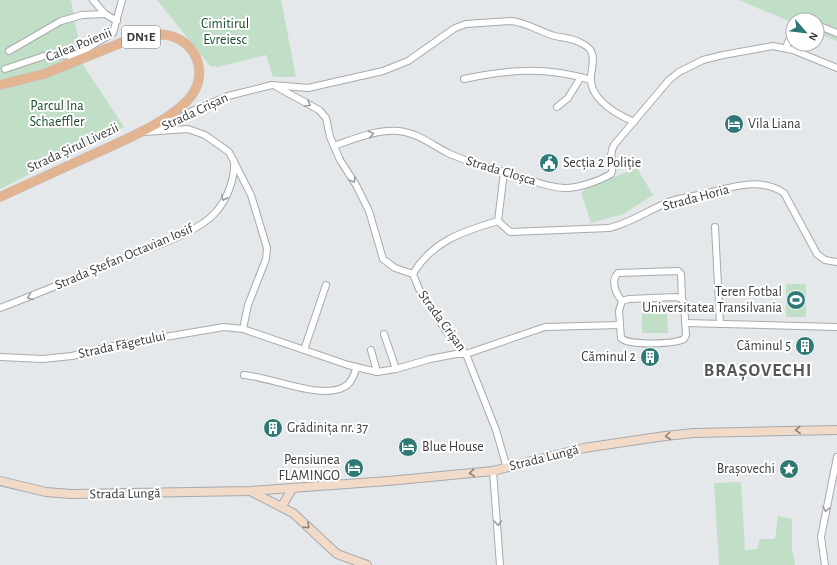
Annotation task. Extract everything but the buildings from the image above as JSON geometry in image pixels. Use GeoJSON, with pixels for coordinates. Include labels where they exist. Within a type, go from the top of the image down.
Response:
{"type":"FeatureCollection","features":[{"type":"Feature","properties":{"kind":"main road","name":"Calea Poienii"},"geometry":{"type":"LineString","coordinates":[[0,86],[44,74],[133,38],[147,35],[166,34],[179,38],[190,46],[196,58],[199,74],[195,89],[188,99],[159,126]]}},
{"type":"Feature","properties":{"kind":"main road","name":"Strada Șirul Livezii"},"geometry":{"type":"LineString","coordinates":[[0,197],[139,132],[159,126]]}},
{"type":"Feature","properties":{"kind":"main road","name":"Strada Lungă"},"geometry":{"type":"LineString","coordinates":[[0,481],[46,492],[70,494],[251,491],[388,481],[493,470],[507,468],[584,448],[694,433],[837,430]]}},
{"type":"Feature","properties":{"kind":"main road"},"geometry":{"type":"LineString","coordinates":[[282,506],[292,488]]}},
{"type":"Feature","properties":{"kind":"main road","name":"Strada Lungă"},"geometry":{"type":"LineString","coordinates":[[251,491],[282,506],[298,518],[337,554],[367,565]]}},
{"type":"Feature","properties":{"kind":"street"},"geometry":{"type":"LineString","coordinates":[[93,0],[105,14],[117,21]]}},
{"type":"Feature","properties":{"kind":"street"},"geometry":{"type":"LineString","coordinates":[[68,64],[76,55],[108,37],[115,29],[122,0]]}},
{"type":"Feature","properties":{"kind":"street"},"geometry":{"type":"LineString","coordinates":[[9,51],[61,21],[82,15],[105,14]]}},
{"type":"Feature","properties":{"kind":"street","name":"Strada Crișan"},"geometry":{"type":"LineString","coordinates":[[159,126],[214,101],[245,91],[274,85],[308,88],[394,68],[415,57],[448,32],[466,24],[518,22],[554,36],[577,41],[588,47],[593,56],[591,80]]}},
{"type":"Feature","properties":{"kind":"street"},"geometry":{"type":"LineString","coordinates":[[825,28],[837,33]]}},
{"type":"Feature","properties":{"kind":"street","name":"Strada Cloșca"},"geometry":{"type":"LineString","coordinates":[[334,146],[367,135],[385,131],[400,131],[416,135],[455,156],[504,172],[564,188],[581,186],[609,176],[613,171],[610,159],[612,149],[669,80],[692,65],[703,60],[744,50],[774,46],[785,47]]}},
{"type":"Feature","properties":{"kind":"street","name":"Strada Cloșca"},"geometry":{"type":"LineString","coordinates":[[798,52],[837,68]]}},
{"type":"Feature","properties":{"kind":"street"},"geometry":{"type":"LineString","coordinates":[[5,69],[44,56],[76,55]]}},
{"type":"Feature","properties":{"kind":"street"},"geometry":{"type":"LineString","coordinates":[[464,79],[496,72],[519,70],[551,71],[581,77],[591,80],[595,93],[601,102],[615,112],[634,122]]}},
{"type":"Feature","properties":{"kind":"street"},"geometry":{"type":"LineString","coordinates":[[557,107],[568,98],[581,77]]}},
{"type":"Feature","properties":{"kind":"street","name":"Strada Crișan"},"geometry":{"type":"LineString","coordinates":[[274,85],[322,114],[328,124],[330,137],[334,146],[369,211],[383,259],[395,268],[413,274],[419,289],[438,319],[453,340],[466,354],[496,430],[507,468]]}},
{"type":"Feature","properties":{"kind":"street"},"geometry":{"type":"LineString","coordinates":[[159,126],[188,129],[198,132],[222,146],[234,161],[251,195],[267,248],[266,259],[248,305],[243,329]]}},
{"type":"Feature","properties":{"kind":"street","name":"Strada Ștefan Octavian Iosif"},"geometry":{"type":"LineString","coordinates":[[0,308],[146,250],[200,225],[216,212],[224,200],[234,172],[234,161]]}},
{"type":"Feature","properties":{"kind":"street"},"geometry":{"type":"LineString","coordinates":[[413,274],[428,253],[444,241],[474,228],[498,221],[504,172]]}},
{"type":"Feature","properties":{"kind":"street","name":"Strada Horia"},"geometry":{"type":"LineString","coordinates":[[498,221],[510,232],[515,233],[609,228],[620,226],[675,200],[742,185],[763,185],[774,187],[784,193],[818,254],[825,260],[837,262]]}},
{"type":"Feature","properties":{"kind":"street"},"geometry":{"type":"LineString","coordinates":[[715,227],[720,324]]}},
{"type":"Feature","properties":{"kind":"street"},"geometry":{"type":"LineString","coordinates":[[678,271],[681,274],[682,299],[684,303],[684,339],[677,342],[623,341],[620,338],[619,325],[619,311],[622,301],[615,291],[615,278],[618,273],[678,271]]}},
{"type":"Feature","properties":{"kind":"street"},"geometry":{"type":"LineString","coordinates":[[304,350],[326,285]]}},
{"type":"Feature","properties":{"kind":"street"},"geometry":{"type":"LineString","coordinates":[[622,301],[651,298],[682,299]]}},
{"type":"Feature","properties":{"kind":"street"},"geometry":{"type":"LineString","coordinates":[[685,323],[837,327]]}},
{"type":"Feature","properties":{"kind":"street","name":"Strada Făgetului"},"geometry":{"type":"LineString","coordinates":[[0,357],[43,359],[224,327],[243,329],[304,350],[377,372],[396,369],[430,359],[456,354],[466,354],[545,327],[619,325]]}},
{"type":"Feature","properties":{"kind":"street"},"geometry":{"type":"LineString","coordinates":[[384,334],[396,369]]}},
{"type":"Feature","properties":{"kind":"street"},"geometry":{"type":"LineString","coordinates":[[371,350],[377,372]]}},
{"type":"Feature","properties":{"kind":"street"},"geometry":{"type":"LineString","coordinates":[[244,375],[302,388],[327,390],[343,388],[349,383],[357,367]]}},
{"type":"Feature","properties":{"kind":"street"},"geometry":{"type":"LineString","coordinates":[[825,565],[821,537],[837,457]]}},
{"type":"Feature","properties":{"kind":"street"},"geometry":{"type":"LineString","coordinates":[[493,470],[500,565]]}},
{"type":"Feature","properties":{"kind":"green space","name":"Parcul Ina Schaeffler"},"geometry":{"type":"Polygon","coordinates":[[[0,0],[71,0],[83,65],[124,127],[0,189],[0,0]]]}},
{"type":"Feature","properties":{"kind":"green space","name":"Cimitirul Evreiesc"},"geometry":{"type":"Polygon","coordinates":[[[157,0],[281,0],[296,77],[273,77],[266,55],[218,67],[210,66],[157,0]]]}},
{"type":"Feature","properties":{"kind":"green space"},"geometry":{"type":"Polygon","coordinates":[[[739,0],[837,0],[837,41],[825,36],[825,12],[785,12],[785,20],[739,0]]]}},
{"type":"Feature","properties":{"kind":"green space"},"geometry":{"type":"Polygon","coordinates":[[[637,168],[653,195],[623,214],[591,223],[581,193],[586,188],[637,168]]]}},
{"type":"Feature","properties":{"kind":"green space","name":"Teren Fotbal Universitatea Transilvania"},"geometry":{"type":"Polygon","coordinates":[[[786,284],[806,284],[806,317],[786,317],[786,284]]]}},
{"type":"Feature","properties":{"kind":"green space"},"geometry":{"type":"Polygon","coordinates":[[[642,313],[667,313],[668,333],[642,333],[642,313]]]}},
{"type":"Feature","properties":{"kind":"green space"},"geometry":{"type":"Polygon","coordinates":[[[741,482],[745,550],[757,549],[760,539],[775,539],[778,516],[792,519],[792,549],[795,565],[719,565],[714,483],[741,482]]]}},
{"type":"Feature","properties":{"kind":"place","name":"Vila Liana"},"geometry":{"type":"Point","coordinates":[734,124]}},
{"type":"Feature","properties":{"kind":"place","name":"Secția 2 Poliție"},"geometry":{"type":"Point","coordinates":[549,163]}},
{"type":"Feature","properties":{"kind":"place","name":"Teren Fotbal Universitatea Transilvania"},"geometry":{"type":"Point","coordinates":[796,300]}},
{"type":"Feature","properties":{"kind":"place","name":"Căminul 5"},"geometry":{"type":"Point","coordinates":[805,346]}},
{"type":"Feature","properties":{"kind":"place","name":"Căminul 2"},"geometry":{"type":"Point","coordinates":[650,357]}},
{"type":"Feature","properties":{"kind":"place","name":"Grădinița nr. 37"},"geometry":{"type":"Point","coordinates":[273,428]}},
{"type":"Feature","properties":{"kind":"place","name":"Blue House"},"geometry":{"type":"Point","coordinates":[408,447]}},
{"type":"Feature","properties":{"kind":"place","name":"Pensiunea FLAMINGO"},"geometry":{"type":"Point","coordinates":[354,468]}},
{"type":"Feature","properties":{"kind":"place","name":"Brașovechi"},"geometry":{"type":"Point","coordinates":[789,469]}},
{"type":"Feature","properties":{"kind":"district","name":"BRAȘOVECHI"},"geometry":{"type":"Point","coordinates":[758,371]}}]}
